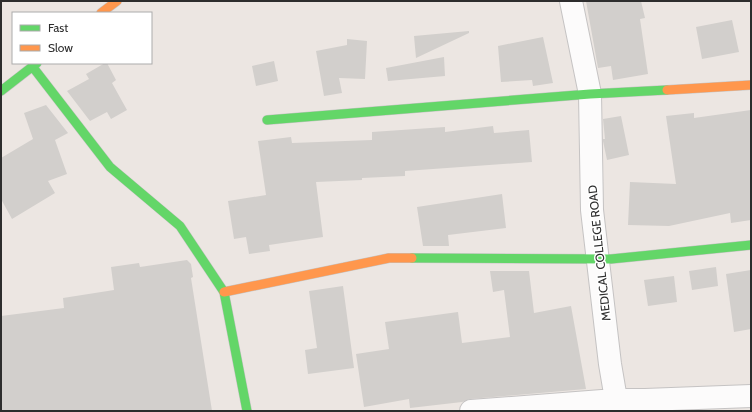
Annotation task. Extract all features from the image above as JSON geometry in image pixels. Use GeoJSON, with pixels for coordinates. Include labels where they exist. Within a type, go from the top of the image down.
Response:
{"type":"FeatureCollection","features":[{"type":"Feature","properties":{"kind":"street"},"geometry":{"type":"LineString","coordinates":[[102,12],[116,1]]}},
{"type":"Feature","properties":{"kind":"street","name":"MEDICAL COLLEGE ROAD"},"geometry":{"type":"LineString","coordinates":[[571,1],[590,94],[592,210],[617,405]]}},
{"type":"Feature","properties":{"kind":"street"},"geometry":{"type":"LineString","coordinates":[[1,91],[34,65],[110,168],[180,226],[224,292],[247,411]]}},
{"type":"Feature","properties":{"kind":"street"},"geometry":{"type":"LineString","coordinates":[[267,120],[590,94],[751,85]]}},
{"type":"Feature","properties":{"kind":"street"},"geometry":{"type":"LineString","coordinates":[[224,292],[389,258],[612,259],[751,245]]}},
{"type":"Feature","properties":{"kind":"street"},"geometry":{"type":"LineString","coordinates":[[471,411],[617,405],[645,400],[751,396]]}},
{"type":"Feature","properties":{"kind":"building"},"geometry":{"type":"Polygon","coordinates":[[[586,1],[641,1],[645,18],[640,19],[648,74],[613,80],[611,66],[598,68],[586,1]]]}},
{"type":"Feature","properties":{"kind":"building"},"geometry":{"type":"Polygon","coordinates":[[[732,20],[739,52],[702,59],[696,27],[732,20]]]}},
{"type":"Feature","properties":{"kind":"building"},"geometry":{"type":"Polygon","coordinates":[[[469,31],[469,33],[416,58],[414,36],[469,31]]]}},
{"type":"Feature","properties":{"kind":"building"},"geometry":{"type":"Polygon","coordinates":[[[543,37],[553,83],[533,86],[532,80],[501,82],[498,46],[543,37]]]}},
{"type":"Feature","properties":{"kind":"building"},"geometry":{"type":"Polygon","coordinates":[[[347,39],[367,41],[365,79],[339,78],[342,93],[324,96],[316,51],[347,45],[347,39]]]}},
{"type":"Feature","properties":{"kind":"building"},"geometry":{"type":"Polygon","coordinates":[[[444,57],[445,76],[388,81],[386,68],[444,57]]]}},
{"type":"Feature","properties":{"kind":"building"},"geometry":{"type":"Polygon","coordinates":[[[274,61],[278,81],[256,86],[252,66],[274,61]]]}},
{"type":"Feature","properties":{"kind":"building"},"geometry":{"type":"Polygon","coordinates":[[[103,64],[108,64],[116,80],[112,83],[127,110],[111,119],[107,112],[90,121],[67,91],[89,79],[86,74],[103,64]]]}},
{"type":"Feature","properties":{"kind":"building"},"geometry":{"type":"Polygon","coordinates":[[[46,105],[68,133],[55,140],[67,174],[48,181],[55,193],[12,219],[1,199],[1,158],[33,139],[24,113],[46,105]]]}},
{"type":"Feature","properties":{"kind":"building"},"geometry":{"type":"Polygon","coordinates":[[[751,110],[751,220],[731,223],[730,213],[669,226],[628,225],[630,182],[676,184],[666,116],[694,113],[694,118],[751,110]]]}},
{"type":"Feature","properties":{"kind":"building"},"geometry":{"type":"Polygon","coordinates":[[[621,116],[629,155],[607,160],[603,141],[603,139],[605,139],[603,119],[621,116]]]}},
{"type":"Feature","properties":{"kind":"building"},"geometry":{"type":"Polygon","coordinates":[[[493,126],[494,133],[529,130],[532,162],[405,171],[405,176],[316,182],[323,237],[269,245],[270,251],[249,254],[246,237],[234,239],[228,201],[266,195],[258,141],[291,137],[292,143],[372,140],[372,132],[445,127],[445,132],[493,126]]]}},
{"type":"Feature","properties":{"kind":"building"},"geometry":{"type":"Polygon","coordinates":[[[502,194],[506,228],[448,235],[449,246],[423,246],[417,207],[502,194]]]}},
{"type":"Feature","properties":{"kind":"building"},"geometry":{"type":"Polygon","coordinates":[[[187,260],[191,264],[193,277],[191,278],[212,411],[1,411],[1,316],[64,308],[63,298],[114,290],[111,267],[139,263],[140,267],[187,260]]]}},
{"type":"Feature","properties":{"kind":"building"},"geometry":{"type":"Polygon","coordinates":[[[716,267],[718,286],[692,290],[689,271],[716,267]]]}},
{"type":"Feature","properties":{"kind":"building"},"geometry":{"type":"Polygon","coordinates":[[[751,270],[751,329],[734,332],[726,274],[751,270]]]}},
{"type":"Feature","properties":{"kind":"building"},"geometry":{"type":"Polygon","coordinates":[[[490,271],[529,271],[534,313],[571,306],[586,389],[470,399],[462,402],[410,408],[409,399],[364,407],[356,354],[389,349],[385,322],[458,312],[462,343],[510,337],[504,290],[493,292],[490,271]]]}},
{"type":"Feature","properties":{"kind":"building"},"geometry":{"type":"Polygon","coordinates":[[[674,276],[677,302],[648,306],[644,280],[674,276]]]}},
{"type":"Feature","properties":{"kind":"building"},"geometry":{"type":"Polygon","coordinates":[[[343,286],[354,368],[308,374],[305,350],[317,348],[309,291],[343,286]]]}},
{"type":"Feature","properties":{"kind":"traffic: fast"},"geometry":{"type":"LineString","coordinates":[[1,91],[36,64]]}},
{"type":"Feature","properties":{"kind":"traffic: fast"},"geometry":{"type":"LineString","coordinates":[[32,66],[110,167],[180,226],[224,292],[247,411]]}},
{"type":"Feature","properties":{"kind":"traffic: fast"},"geometry":{"type":"LineString","coordinates":[[267,120],[590,94],[667,90]]}},
{"type":"Feature","properties":{"kind":"traffic: fast"},"geometry":{"type":"LineString","coordinates":[[412,258],[611,259],[751,245]]}},
{"type":"Feature","properties":{"kind":"traffic: slow"},"geometry":{"type":"LineString","coordinates":[[102,12],[117,1]]}},
{"type":"Feature","properties":{"kind":"traffic: slow"},"geometry":{"type":"LineString","coordinates":[[667,90],[751,85]]}},
{"type":"Feature","properties":{"kind":"traffic: slow"},"geometry":{"type":"LineString","coordinates":[[224,292],[389,258],[412,258]]}}]}
